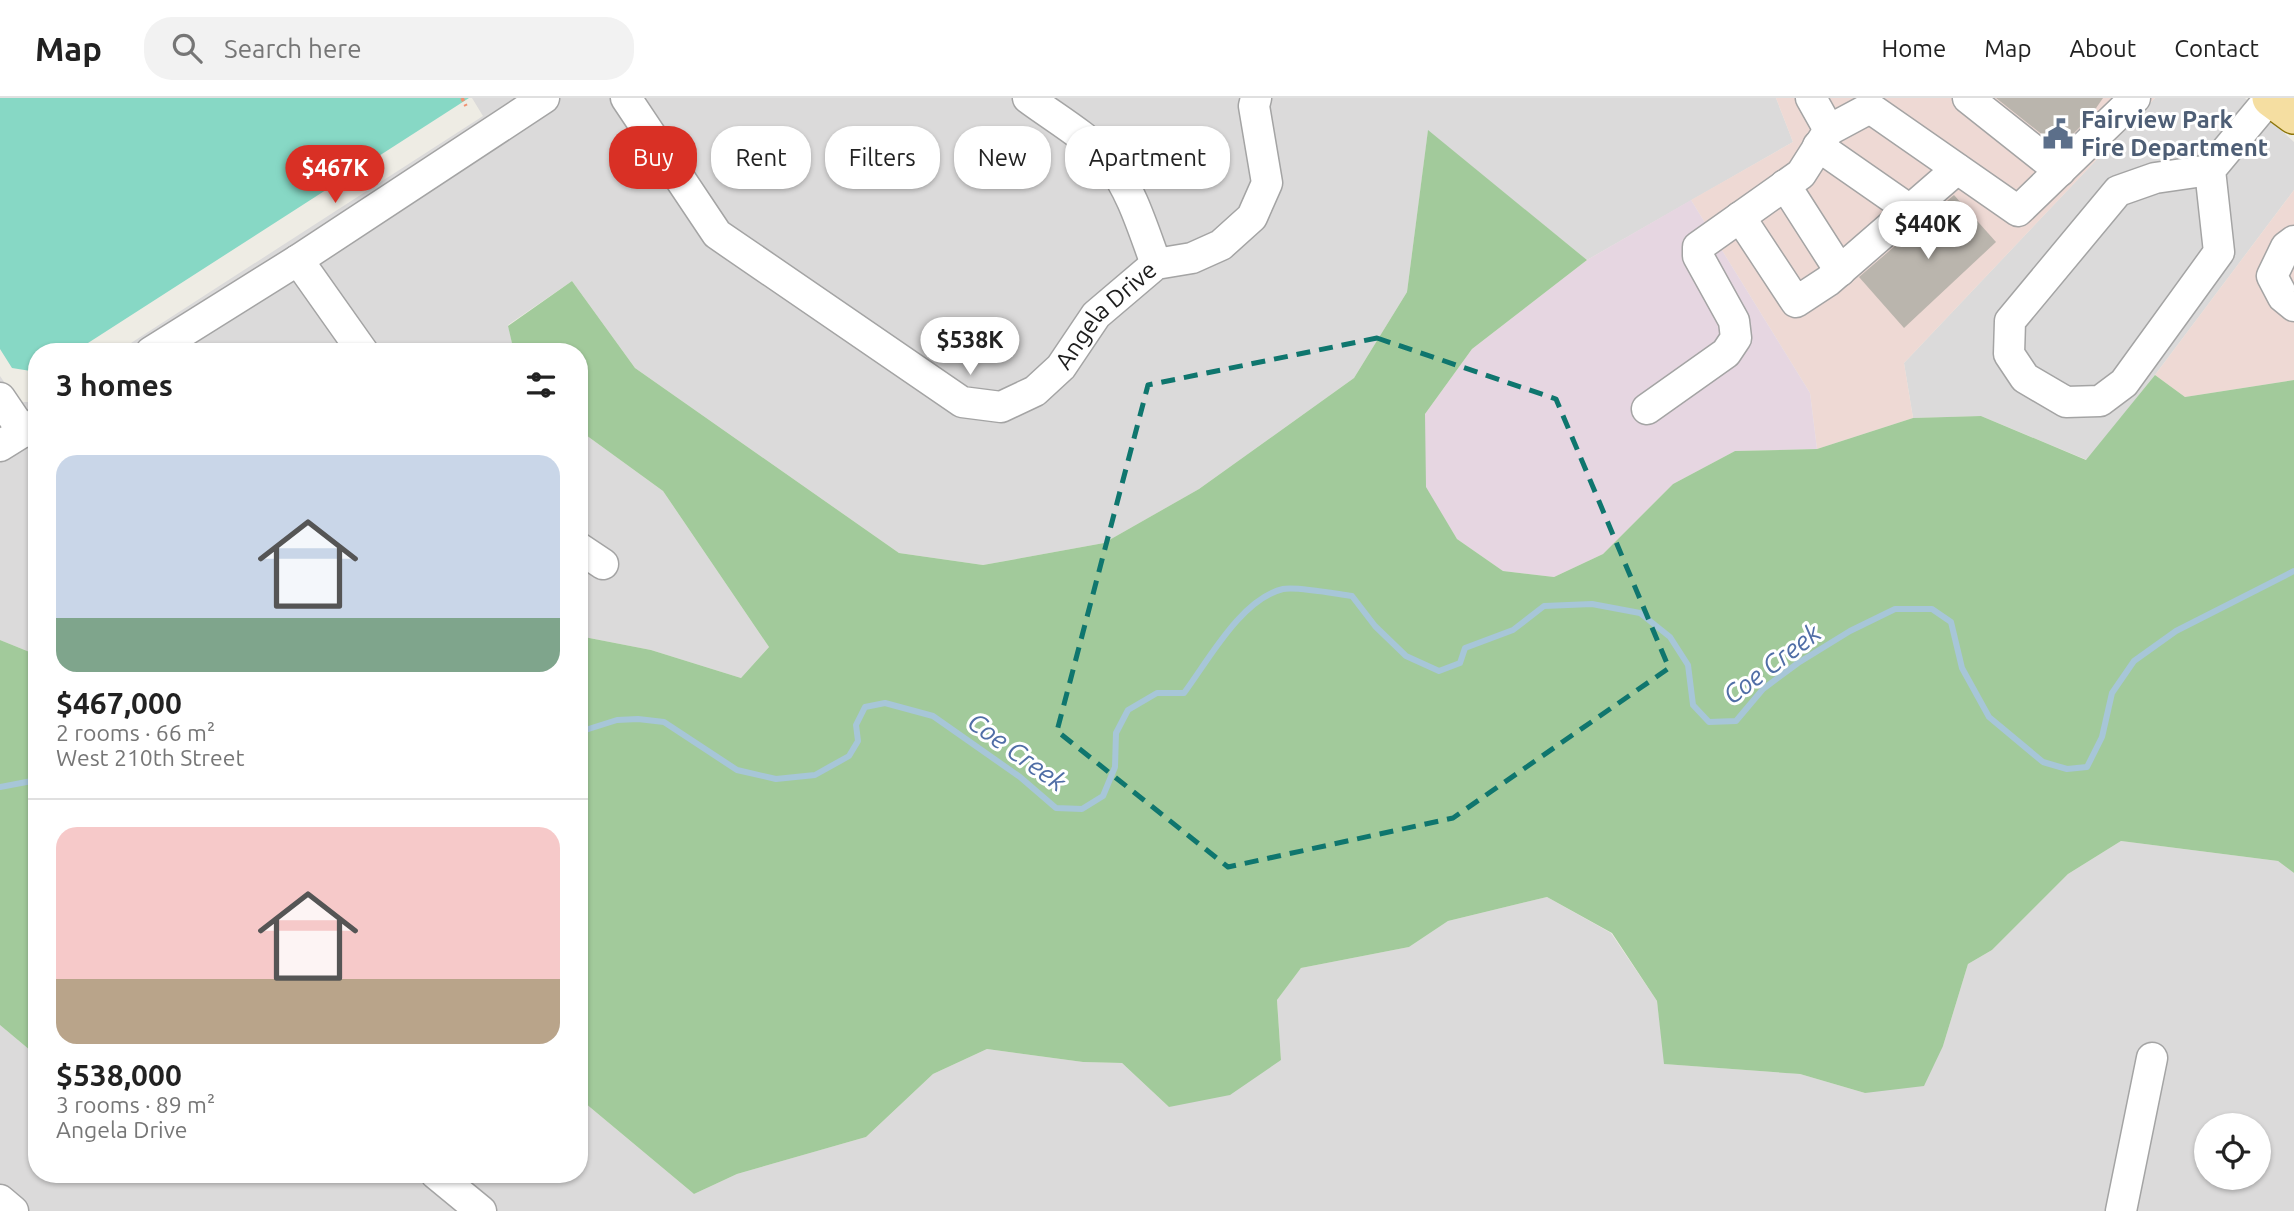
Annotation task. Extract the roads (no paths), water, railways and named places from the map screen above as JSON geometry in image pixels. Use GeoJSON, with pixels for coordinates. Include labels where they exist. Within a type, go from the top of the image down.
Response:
{"type":"FeatureCollection","features":[{"type":"Feature","properties":{"kind":"main road"},"geometry":{"type":"LineString","coordinates":[[2271,98],[2294,115]]}},
{"type":"Feature","properties":{"kind":"street"},"geometry":{"type":"LineString","coordinates":[[165,343],[298,260],[544,98]]}},
{"type":"Feature","properties":{"kind":"street","name":"Angela Drive"},"geometry":{"type":"LineString","coordinates":[[626,98],[717,234],[962,402],[1000,407],[1035,391],[1061,367],[1096,315],[1156,264],[1192,258],[1221,245],[1252,217],[1267,183],[1254,106],[1256,98]]}},
{"type":"Feature","properties":{"kind":"street"},"geometry":{"type":"LineString","coordinates":[[1028,98],[1107,159],[1135,209],[1156,264]]}},
{"type":"Feature","properties":{"kind":"street"},"geometry":{"type":"LineString","coordinates":[[1811,98],[1823,138],[1910,210]]}},
{"type":"Feature","properties":{"kind":"street"},"geometry":{"type":"LineString","coordinates":[[1968,98],[2060,171]]}},
{"type":"Feature","properties":{"kind":"street"},"geometry":{"type":"LineString","coordinates":[[1647,409],[1726,353],[1736,338],[1734,321],[1698,256],[1698,247],[1801,174],[1823,138],[1880,103],[1957,169],[2018,211],[2135,98]]}},
{"type":"Feature","properties":{"kind":"street"},"geometry":{"type":"LineString","coordinates":[[2210,170],[2220,252],[2124,383],[2100,401],[2066,401],[2025,378],[2009,354],[2010,321],[2118,191],[2155,178],[2210,170],[2271,98]]}},
{"type":"Feature","properties":{"kind":"street"},"geometry":{"type":"LineString","coordinates":[[1740,217],[1796,302],[1840,271],[1957,169]]}},
{"type":"Feature","properties":{"kind":"street"},"geometry":{"type":"LineString","coordinates":[[1785,185],[1840,271]]}},
{"type":"Feature","properties":{"kind":"street"},"geometry":{"type":"LineString","coordinates":[[2294,241],[2286,247],[2272,276],[2283,297],[2294,306]]}},
{"type":"Feature","properties":{"kind":"street"},"geometry":{"type":"LineString","coordinates":[[298,260],[357,343]]}},
{"type":"Feature","properties":{"kind":"street"},"geometry":{"type":"LineString","coordinates":[[0,398],[20,434]]}},
{"type":"Feature","properties":{"kind":"street"},"geometry":{"type":"LineString","coordinates":[[2121,1211],[2152,1058]]}},
{"type":"Feature","properties":{"kind":"street"},"geometry":{"type":"LineString","coordinates":[[447,1183],[481,1211]]}},
{"type":"Feature","properties":{"kind":"street"},"geometry":{"type":"LineString","coordinates":[[0,1200],[13,1211]]}},
{"type":"Feature","properties":{"kind":"waterway","name":"Coe Creek"},"geometry":{"type":"LineString","coordinates":[[588,729],[617,720],[664,722],[737,770],[776,779],[815,775],[849,756],[858,741],[856,725],[865,707],[885,703],[933,716],[1020,777],[1056,808],[1082,809],[1103,796],[1115,767],[1116,733],[1128,710],[1157,693],[1184,693],[1227,633],[1253,605],[1283,589],[1297,589],[1352,596],[1375,626],[1406,656],[1439,671],[1460,663],[1465,648],[1513,630],[1544,606],[1592,604],[1640,613],[1670,637],[1688,665],[1693,705],[1709,722],[1736,721],[1763,689],[1798,663],[1850,631],[1895,609],[1932,609],[1951,622],[1962,668],[1989,717],[2043,762],[2067,769],[2087,767],[2102,737],[2112,693],[2134,661],[2176,631],[2294,571]]}},
{"type":"Feature","properties":{"kind":"waterway","name":"Coe Creek"},"geometry":{"type":"LineString","coordinates":[[0,787],[28,782]]}},
{"type":"Feature","properties":{"kind":"place","name":"Fairview Park Fire Department"},"geometry":{"type":"Point","coordinates":[2058,134]}}]}
